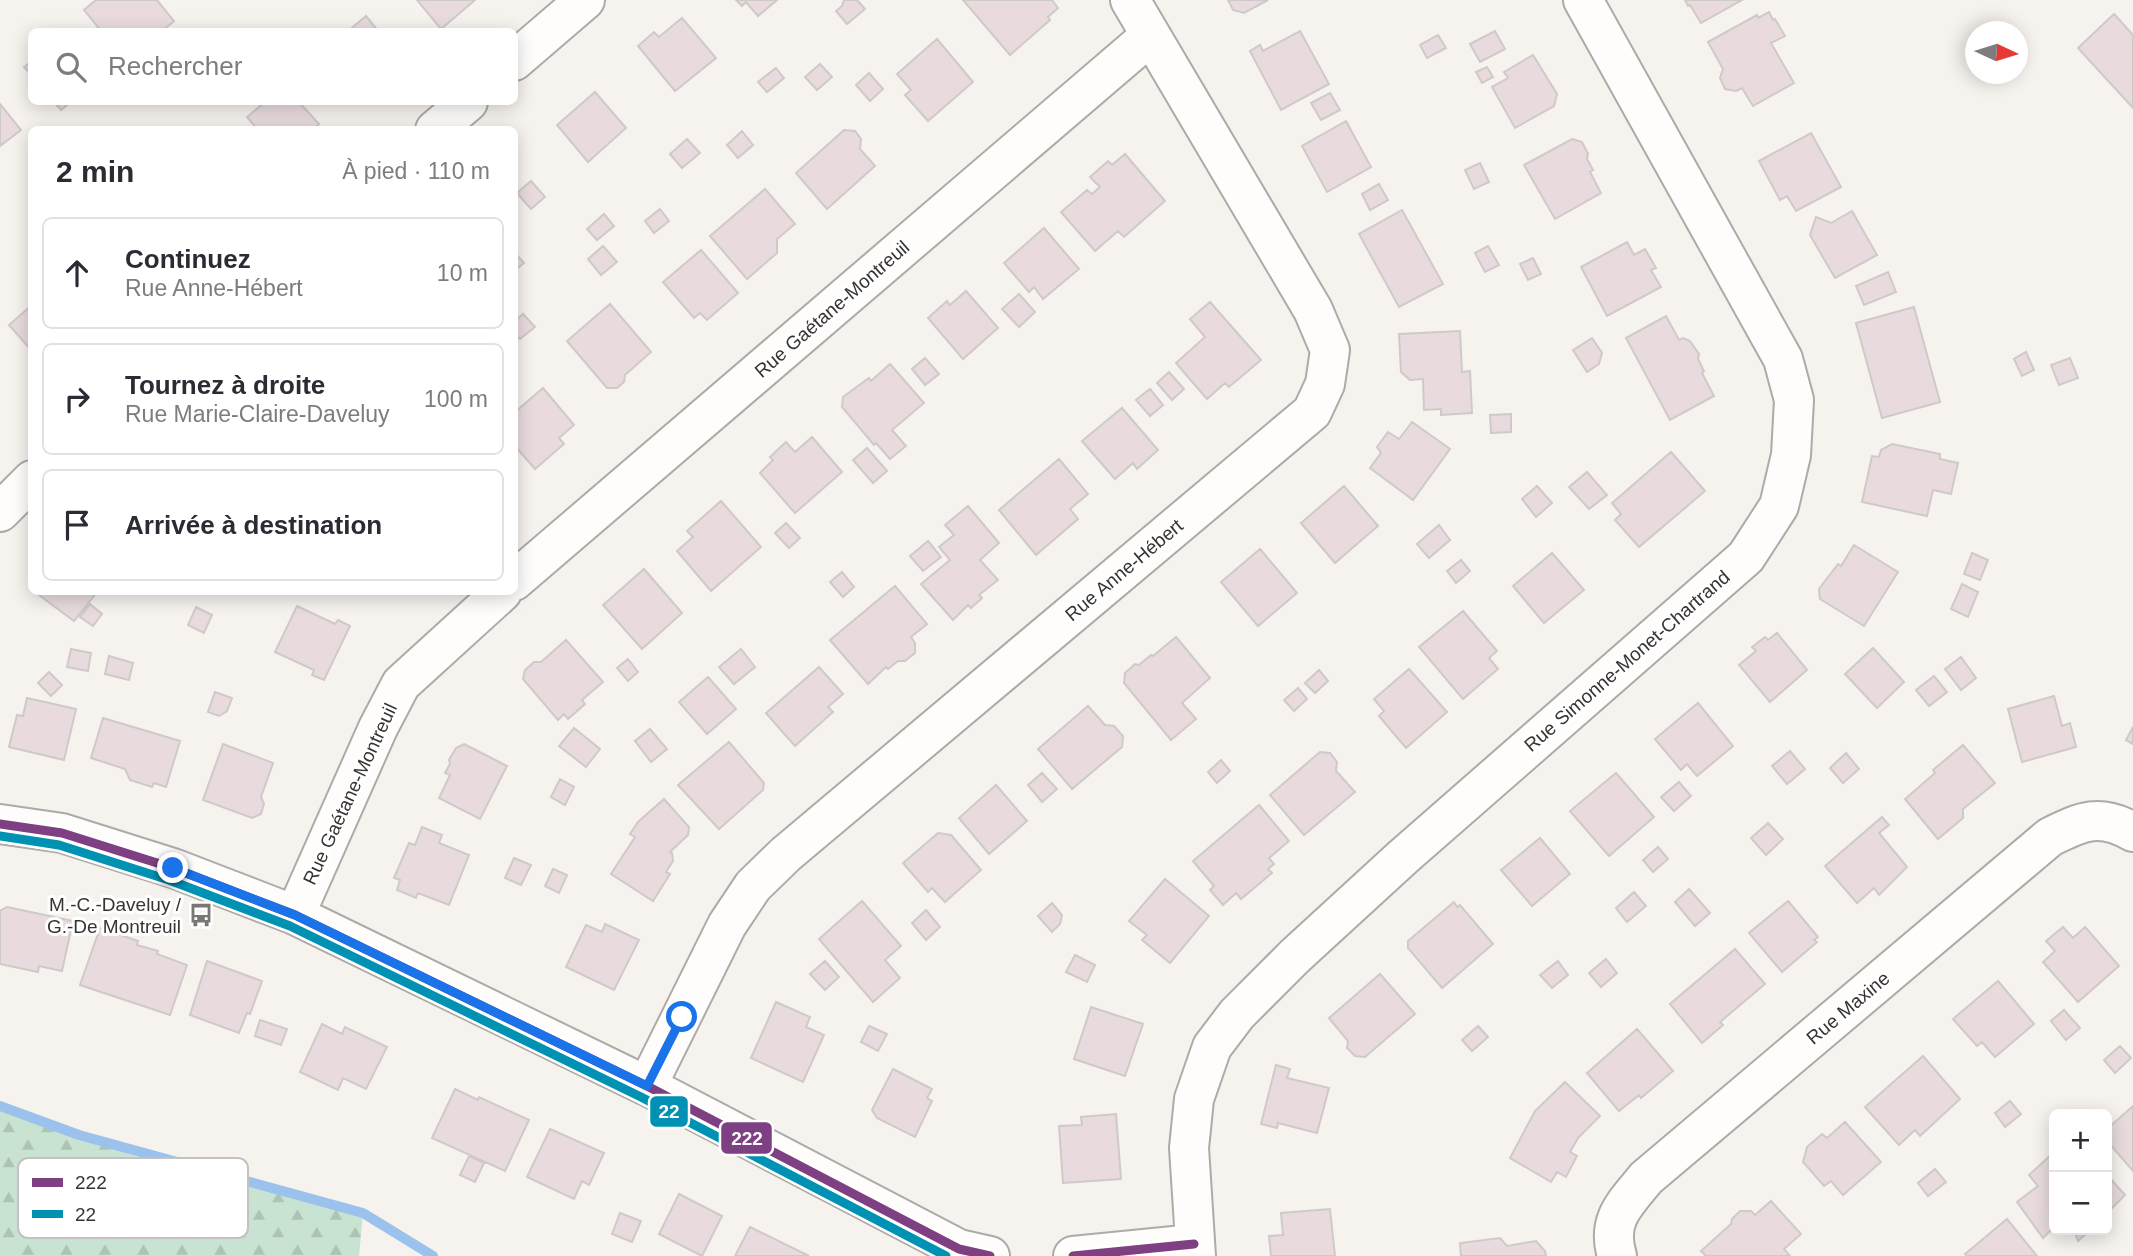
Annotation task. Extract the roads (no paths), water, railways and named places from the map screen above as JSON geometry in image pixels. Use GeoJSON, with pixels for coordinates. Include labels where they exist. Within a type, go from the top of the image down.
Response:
{"type":"FeatureCollection","features":[{"type":"Feature","properties":{"kind":"street"},"geometry":{"type":"LineString","coordinates":[[518,58],[585,0]]}},
{"type":"Feature","properties":{"kind":"street","name":"Rue Anne-Hébert"},"geometry":{"type":"LineString","coordinates":[[647,1086],[727,925],[753,886],[796,845],[1312,412],[1325,384],[1330,349],[1314,310],[1130,0]]}},
{"type":"Feature","properties":{"kind":"street","name":"Rue Simonne-Monet-Chartrand"},"geometry":{"type":"LineString","coordinates":[[1195,1250],[1189,1148],[1194,1099],[1212,1047],[1237,1014],[1295,956],[1393,866],[1746,557],[1779,506],[1791,455],[1794,400],[1783,359],[1583,0]]}},
{"type":"Feature","properties":{"kind":"street","name":"Rue Gaétane-Montreuil"},"geometry":{"type":"LineString","coordinates":[[518,578],[1150,36]]}},
{"type":"Feature","properties":{"kind":"street"},"geometry":{"type":"LineString","coordinates":[[440,126],[464,105]]}},
{"type":"Feature","properties":{"kind":"street"},"geometry":{"type":"LineString","coordinates":[[0,512],[28,484]]}},
{"type":"Feature","properties":{"kind":"street","name":"Rue Gaétane-Montreuil"},"geometry":{"type":"LineString","coordinates":[[295,915],[377,728],[401,684],[499,595]]}},
{"type":"Feature","properties":{"kind":"street","name":"Rue Maxine"},"geometry":{"type":"LineString","coordinates":[[1617,1256],[1612,1241],[1618,1211],[1646,1178],[2050,837],[2081,821],[2116,822],[2133,832]]}},
{"type":"Feature","properties":{"kind":"street"},"geometry":{"type":"LineString","coordinates":[[0,824],[75,837],[173,868],[295,915],[647,1086],[959,1249],[990,1256]]}},
{"type":"Feature","properties":{"kind":"street"},"geometry":{"type":"LineString","coordinates":[[1073,1256],[1195,1250]]}},
{"type":"Feature","properties":{"kind":"waterway"},"geometry":{"type":"LineString","coordinates":[[0,1106],[79,1135],[163,1158]]}},
{"type":"Feature","properties":{"kind":"waterway"},"geometry":{"type":"LineString","coordinates":[[248,1181],[363,1213],[433,1256]]}},
{"type":"Feature","properties":{"kind":"place","name":"M.-C.-Daveluy / G.-De Montreuil"},"geometry":{"type":"Point","coordinates":[201,915]}}]}
